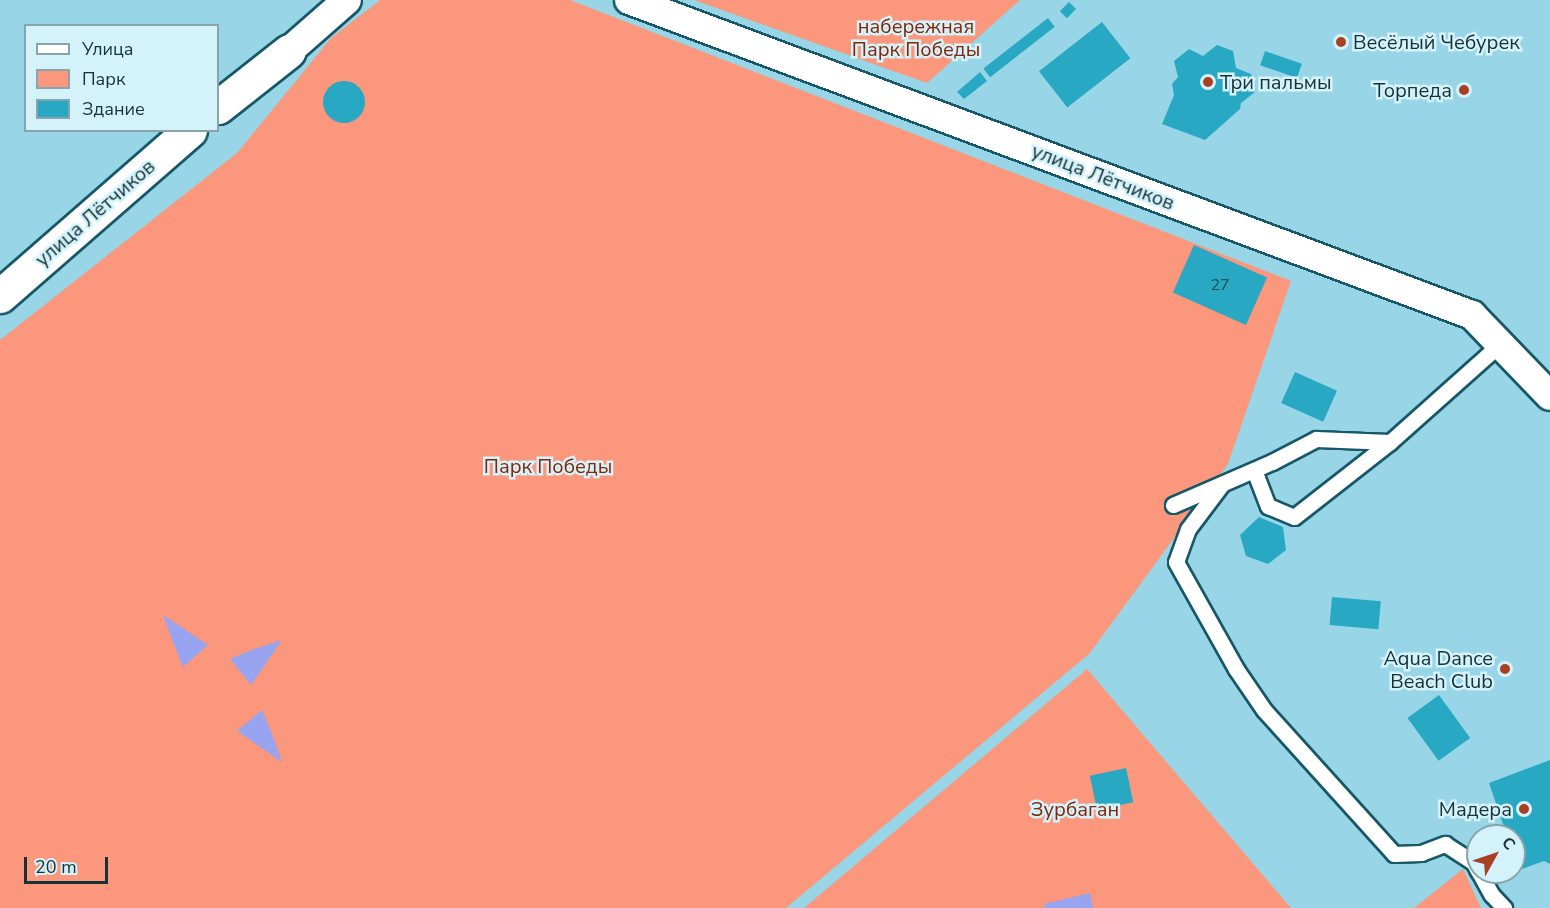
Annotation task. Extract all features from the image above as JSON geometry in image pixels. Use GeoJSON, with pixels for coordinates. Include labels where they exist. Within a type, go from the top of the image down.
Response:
{"type":"FeatureCollection","features":[{"type":"Feature","properties":{"kind":"main road"},"geometry":{"type":"LineString","coordinates":[[219,105],[289,51]]}},
{"type":"Feature","properties":{"kind":"main road","name":"улица Лётчиков"},"geometry":{"type":"LineString","coordinates":[[0,296],[188,132]]}},
{"type":"Feature","properties":{"kind":"street"},"geometry":{"type":"LineString","coordinates":[[289,51],[347,0]]}},
{"type":"Feature","properties":{"kind":"street","name":"улица Лётчиков"},"geometry":{"type":"LineString","coordinates":[[629,0],[1472,315],[1550,396]]}},
{"type":"Feature","properties":{"kind":"lane"},"geometry":{"type":"LineString","coordinates":[[1254,470],[1268,506],[1294,517],[1390,442],[1501,343]]}},
{"type":"Feature","properties":{"kind":"lane"},"geometry":{"type":"LineString","coordinates":[[1173,505],[1254,470],[1316,439],[1390,442]]}},
{"type":"Feature","properties":{"kind":"lane"},"geometry":{"type":"LineString","coordinates":[[1222,484],[1188,529],[1176,562],[1236,669],[1264,710],[1394,854],[1420,853],[1445,844],[1466,858]]}},
{"type":"Feature","properties":{"kind":"lane"},"geometry":{"type":"LineString","coordinates":[[1486,884],[1504,908]]}},
{"type":"Feature","properties":{"kind":"green space","name":"Парк Победы"},"geometry":{"type":"Polygon","coordinates":[[[380,0],[570,0],[1291,281],[1228,464],[1090,653],[786,908],[0,908],[0,340],[237,153],[331,38],[380,0]]]}},
{"type":"Feature","properties":{"kind":"green space","name":"набережная Парк Победы"},"geometry":{"type":"Polygon","coordinates":[[[694,0],[1020,0],[927,83],[694,0]]]}},
{"type":"Feature","properties":{"kind":"green space","name":"Зурбаган"},"geometry":{"type":"Polygon","coordinates":[[[1087,669],[1291,908],[804,908],[1087,669]]]}},
{"type":"Feature","properties":{"kind":"green space"},"geometry":{"type":"Polygon","coordinates":[[[1463,869],[1466,884],[1470,884],[1481,908],[1414,908],[1463,869]]]}},
{"type":"Feature","properties":{"kind":"water"},"geometry":{"type":"Polygon","coordinates":[[[163,615],[208,645],[183,667],[173,642],[163,615]]]}},
{"type":"Feature","properties":{"kind":"water"},"geometry":{"type":"Polygon","coordinates":[[[282,640],[251,685],[230,659],[254,649],[282,640]]]}},
{"type":"Feature","properties":{"kind":"water"},"geometry":{"type":"Polygon","coordinates":[[[262,710],[272,734],[282,762],[237,731],[262,710]]]}},
{"type":"Feature","properties":{"kind":"water"},"geometry":{"type":"Polygon","coordinates":[[[1090,893],[1093,908],[1045,908],[1044,904],[1090,893]]]}},
{"type":"Feature","properties":{"kind":"building"},"geometry":{"type":"Polygon","coordinates":[[[1069,2],[1076,9],[1067,18],[1060,11],[1069,2]]]}},
{"type":"Feature","properties":{"kind":"building"},"geometry":{"type":"Polygon","coordinates":[[[1048,18],[1055,27],[990,77],[983,68],[1048,18]]]}},
{"type":"Feature","properties":{"kind":"building"},"geometry":{"type":"Polygon","coordinates":[[[1102,22],[1130,58],[1067,108],[1039,71],[1102,22]]]}},
{"type":"Feature","properties":{"kind":"building"},"geometry":{"type":"Polygon","coordinates":[[[1217,45],[1233,51],[1236,68],[1251,74],[1255,92],[1241,103],[1240,109],[1205,140],[1162,124],[1174,95],[1172,84],[1178,77],[1174,61],[1189,49],[1203,56],[1217,45]]]}},
{"type":"Feature","properties":{"kind":"building"},"geometry":{"type":"Polygon","coordinates":[[[1265,51],[1302,64],[1297,78],[1260,65],[1265,51]]]}},
{"type":"Feature","properties":{"kind":"building"},"geometry":{"type":"Polygon","coordinates":[[[980,72],[987,81],[964,99],[957,92],[980,72]]]}},
{"type":"Feature","properties":{"kind":"building"},"geometry":{"type":"Polygon","coordinates":[[[344,81],[359,87],[365,102],[359,117],[344,123],[329,117],[323,102],[329,87],[344,81]]]}},
{"type":"Feature","properties":{"kind":"building"},"geometry":{"type":"Polygon","coordinates":[[[1194,245],[1267,278],[1246,325],[1173,293],[1194,245]]]}},
{"type":"Feature","properties":{"kind":"building"},"geometry":{"type":"Polygon","coordinates":[[[1295,372],[1337,391],[1323,422],[1281,403],[1295,372]]]}},
{"type":"Feature","properties":{"kind":"building"},"geometry":{"type":"Polygon","coordinates":[[[1259,517],[1283,527],[1286,550],[1268,564],[1246,556],[1240,535],[1259,517]]]}},
{"type":"Feature","properties":{"kind":"building"},"geometry":{"type":"Polygon","coordinates":[[[1332,597],[1381,601],[1378,629],[1330,625],[1332,597]]]}},
{"type":"Feature","properties":{"kind":"building"},"geometry":{"type":"Polygon","coordinates":[[[1439,695],[1470,738],[1439,761],[1407,718],[1439,695]]]}},
{"type":"Feature","properties":{"kind":"building","name":"Мадера"},"geometry":{"type":"Polygon","coordinates":[[[1550,760],[1550,864],[1544,861],[1526,867],[1526,824],[1503,824],[1489,783],[1550,760]]]}},
{"type":"Feature","properties":{"kind":"building"},"geometry":{"type":"Polygon","coordinates":[[[1126,768],[1133,802],[1097,810],[1090,776],[1126,768]]]}},
{"type":"Feature","properties":{"kind":"place","name":"Весёлый Чебурек"},"geometry":{"type":"Point","coordinates":[1341,42]}},
{"type":"Feature","properties":{"kind":"place","name":"Три пальмы"},"geometry":{"type":"Point","coordinates":[1208,82]}},
{"type":"Feature","properties":{"kind":"place","name":"Торпеда"},"geometry":{"type":"Point","coordinates":[1464,90]}},
{"type":"Feature","properties":{"kind":"place","name":"Aqua Dance Beach Club"},"geometry":{"type":"Point","coordinates":[1505,669]}},
{"type":"Feature","properties":{"kind":"place","name":"Мадера"},"geometry":{"type":"Point","coordinates":[1524,809]}}]}
